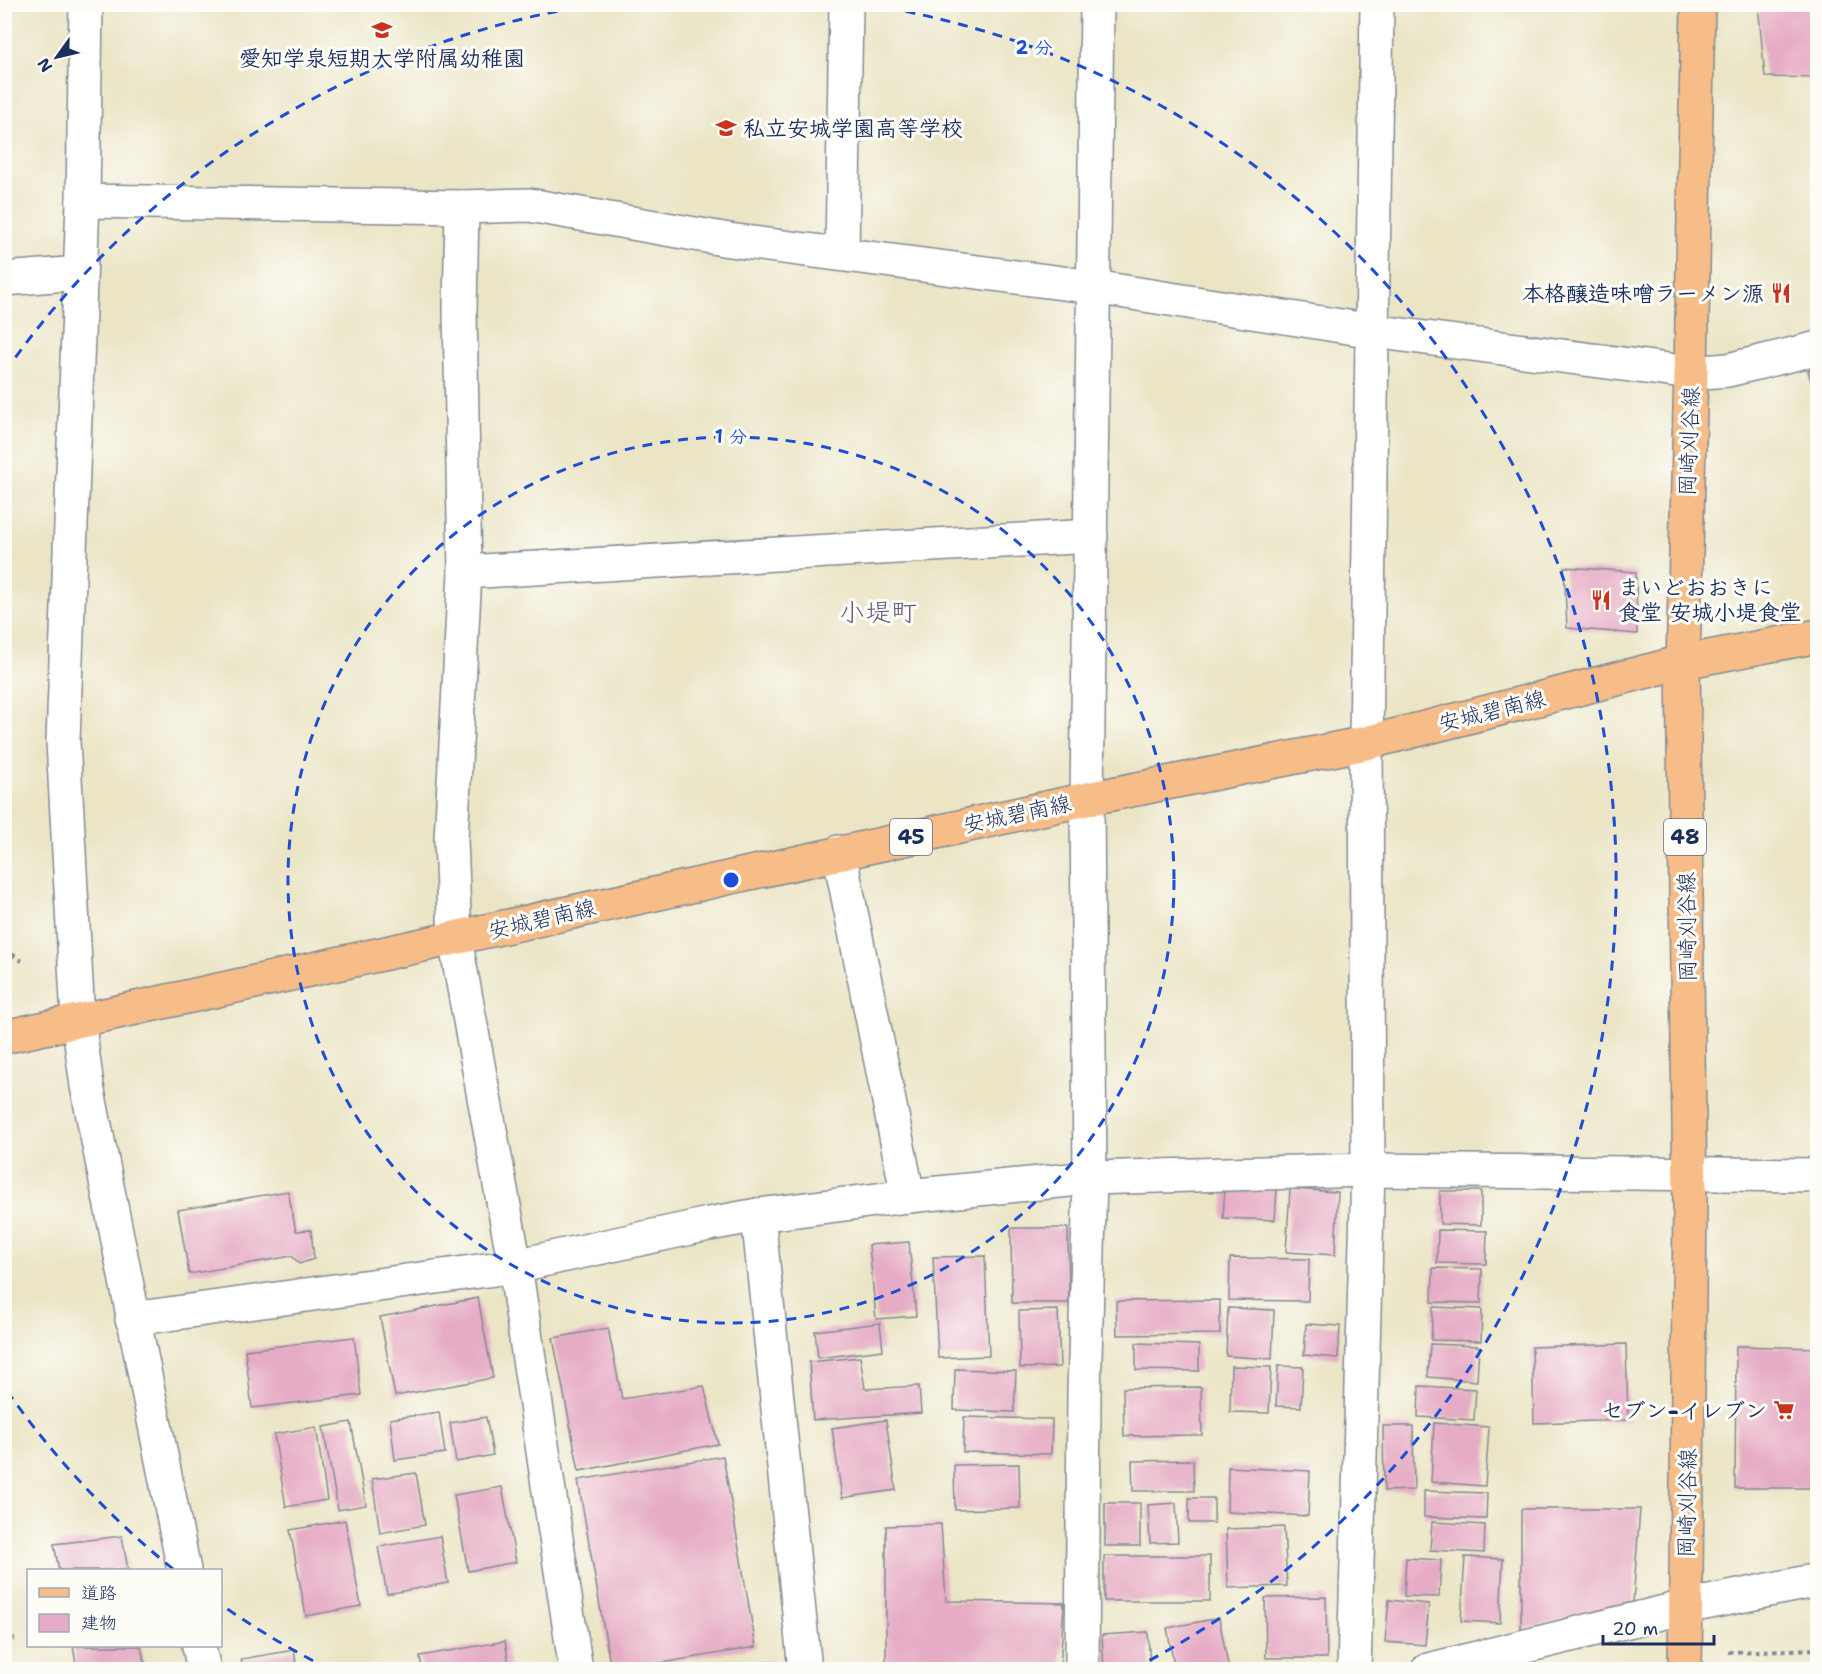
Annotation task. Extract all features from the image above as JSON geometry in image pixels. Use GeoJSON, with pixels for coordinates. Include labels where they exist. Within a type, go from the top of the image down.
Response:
{"type":"FeatureCollection","features":[{"type":"Feature","properties":{"kind":"main road","name":"岡崎刈谷線"},"geometry":{"type":"LineString","coordinates":[[1684,1670],[1690,1174],[1683,662],[1698,4]]}},
{"type":"Feature","properties":{"kind":"main road","name":"安城碧南線"},"geometry":{"type":"LineString","coordinates":[[4,1037],[1087,798],[1366,743],[1683,662],[1818,636]]}},
{"type":"Feature","properties":{"kind":"street"},"geometry":{"type":"LineString","coordinates":[[86,4],[80,273],[63,741],[78,1019],[87,1086],[184,1569]]}},
{"type":"Feature","properties":{"kind":"street"},"geometry":{"type":"LineString","coordinates":[[842,254],[846,4]]}},
{"type":"Feature","properties":{"kind":"street"},"geometry":{"type":"LineString","coordinates":[[1082,1670],[1084,1394],[1090,1178],[1087,798],[1097,4]]}},
{"type":"Feature","properties":{"kind":"street"},"geometry":{"type":"LineString","coordinates":[[1354,1670],[1368,1170],[1366,743],[1377,4]]}},
{"type":"Feature","properties":{"kind":"street"},"geometry":{"type":"LineString","coordinates":[[82,201],[462,207],[529,205],[729,240],[1094,287],[1373,331],[1691,373],[1728,370],[1818,348]]}},
{"type":"Feature","properties":{"kind":"street"},"geometry":{"type":"LineString","coordinates":[[462,207],[460,311],[465,572],[451,840],[455,939],[514,1266],[576,1670]]}},
{"type":"Feature","properties":{"kind":"street"},"geometry":{"type":"LineString","coordinates":[[4,279],[80,273]]}},
{"type":"Feature","properties":{"kind":"street"},"geometry":{"type":"LineString","coordinates":[[465,572],[1091,536]]}},
{"type":"Feature","properties":{"kind":"street"},"geometry":{"type":"LineString","coordinates":[[839,852],[908,1196]]}},
{"type":"Feature","properties":{"kind":"street"},"geometry":{"type":"LineString","coordinates":[[132,1319],[514,1266],[758,1215],[908,1196],[1090,1178],[1368,1170],[1818,1175]]}},
{"type":"Feature","properties":{"kind":"street"},"geometry":{"type":"LineString","coordinates":[[758,1215],[806,1670]]}},
{"type":"Feature","properties":{"kind":"street"},"geometry":{"type":"LineString","coordinates":[[1428,1670],[1686,1608],[1818,1580]]}},
{"type":"Feature","properties":{"kind":"street"},"geometry":{"type":"LineString","coordinates":[[199,1647],[204,1670]]}},
{"type":"Feature","properties":{"kind":"path"},"geometry":{"type":"LineString","coordinates":[[4,949],[22,962]]}},
{"type":"Feature","properties":{"kind":"path"},"geometry":{"type":"LineString","coordinates":[[4,1640],[15,1639]]}},
{"type":"Feature","properties":{"kind":"path"},"geometry":{"type":"LineString","coordinates":[[1728,1652],[1818,1649]]}},
{"type":"Feature","properties":{"kind":"building"},"geometry":{"type":"Polygon","coordinates":[[[1758,4],[1818,4],[1818,78],[1765,77],[1758,4]]]}},
{"type":"Feature","properties":{"kind":"building"},"geometry":{"type":"Polygon","coordinates":[[[1818,368],[1818,402],[1817,403],[1808,370],[1818,368]]]}},
{"type":"Feature","properties":{"kind":"building","name":"まいどおおきに 食堂 安城小堤食堂"},"geometry":{"type":"Polygon","coordinates":[[[1564,567],[1636,572],[1637,634],[1567,628],[1564,567]]]}},
{"type":"Feature","properties":{"kind":"building"},"geometry":{"type":"Polygon","coordinates":[[[1225,1187],[1277,1189],[1275,1220],[1223,1218],[1225,1187]]]}},
{"type":"Feature","properties":{"kind":"building"},"geometry":{"type":"Polygon","coordinates":[[[1290,1189],[1338,1192],[1335,1255],[1286,1252],[1290,1189]]]}},
{"type":"Feature","properties":{"kind":"building"},"geometry":{"type":"Polygon","coordinates":[[[288,1191],[296,1231],[311,1230],[314,1259],[299,1264],[292,1256],[189,1274],[178,1210],[288,1191]]]}},
{"type":"Feature","properties":{"kind":"building"},"geometry":{"type":"Polygon","coordinates":[[[1440,1191],[1481,1191],[1481,1225],[1440,1224],[1440,1191]]]}},
{"type":"Feature","properties":{"kind":"building"},"geometry":{"type":"Polygon","coordinates":[[[1011,1228],[1068,1228],[1069,1303],[1012,1303],[1011,1228]]]}},
{"type":"Feature","properties":{"kind":"building"},"geometry":{"type":"Polygon","coordinates":[[[1438,1230],[1487,1231],[1486,1264],[1437,1263],[1438,1230]]]}},
{"type":"Feature","properties":{"kind":"building"},"geometry":{"type":"Polygon","coordinates":[[[909,1242],[916,1316],[876,1319],[869,1245],[909,1242]]]}},
{"type":"Feature","properties":{"kind":"building"},"geometry":{"type":"Polygon","coordinates":[[[985,1256],[989,1356],[938,1358],[933,1257],[985,1256]]]}},
{"type":"Feature","properties":{"kind":"building"},"geometry":{"type":"Polygon","coordinates":[[[1230,1258],[1309,1259],[1308,1301],[1229,1300],[1230,1258]]]}},
{"type":"Feature","properties":{"kind":"building"},"geometry":{"type":"Polygon","coordinates":[[[1433,1268],[1482,1269],[1481,1303],[1432,1302],[1433,1268]]]}},
{"type":"Feature","properties":{"kind":"building"},"geometry":{"type":"Polygon","coordinates":[[[478,1298],[493,1378],[395,1396],[380,1317],[478,1298]]]}},
{"type":"Feature","properties":{"kind":"building"},"geometry":{"type":"Polygon","coordinates":[[[1220,1300],[1220,1334],[1117,1335],[1116,1301],[1220,1300]]]}},
{"type":"Feature","properties":{"kind":"building"},"geometry":{"type":"Polygon","coordinates":[[[1433,1307],[1482,1309],[1481,1341],[1431,1340],[1433,1307]]]}},
{"type":"Feature","properties":{"kind":"building"},"geometry":{"type":"Polygon","coordinates":[[[1228,1308],[1274,1310],[1272,1359],[1226,1356],[1228,1308]]]}},
{"type":"Feature","properties":{"kind":"building"},"geometry":{"type":"Polygon","coordinates":[[[1058,1310],[1060,1367],[1020,1368],[1019,1311],[1058,1310]]]}},
{"type":"Feature","properties":{"kind":"building"},"geometry":{"type":"Polygon","coordinates":[[[880,1323],[883,1350],[818,1358],[815,1331],[880,1323]]]}},
{"type":"Feature","properties":{"kind":"building"},"geometry":{"type":"Polygon","coordinates":[[[1306,1324],[1340,1326],[1338,1358],[1304,1355],[1306,1324]]]}},
{"type":"Feature","properties":{"kind":"building"},"geometry":{"type":"Polygon","coordinates":[[[608,1328],[622,1399],[704,1386],[718,1444],[579,1471],[553,1338],[608,1328]]]}},
{"type":"Feature","properties":{"kind":"building"},"geometry":{"type":"Polygon","coordinates":[[[354,1337],[361,1395],[252,1408],[245,1350],[354,1337]]]}},
{"type":"Feature","properties":{"kind":"building"},"geometry":{"type":"Polygon","coordinates":[[[1136,1343],[1199,1345],[1199,1371],[1136,1370],[1136,1343]]]}},
{"type":"Feature","properties":{"kind":"building"},"geometry":{"type":"Polygon","coordinates":[[[1430,1344],[1479,1346],[1477,1381],[1428,1377],[1430,1344]]]}},
{"type":"Feature","properties":{"kind":"building"},"geometry":{"type":"Polygon","coordinates":[[[1626,1344],[1628,1420],[1534,1423],[1532,1347],[1626,1344]]]}},
{"type":"Feature","properties":{"kind":"building"},"geometry":{"type":"Polygon","coordinates":[[[1736,1346],[1818,1348],[1818,1488],[1735,1488],[1736,1346]]]}},
{"type":"Feature","properties":{"kind":"building"},"geometry":{"type":"Polygon","coordinates":[[[860,1357],[865,1389],[919,1386],[921,1413],[813,1420],[809,1362],[860,1357]]]}},
{"type":"Feature","properties":{"kind":"building"},"geometry":{"type":"Polygon","coordinates":[[[1231,1366],[1271,1367],[1269,1413],[1230,1412],[1231,1366]]]}},
{"type":"Feature","properties":{"kind":"building"},"geometry":{"type":"Polygon","coordinates":[[[1278,1366],[1303,1367],[1301,1407],[1276,1406],[1278,1366]]]}},
{"type":"Feature","properties":{"kind":"building"},"geometry":{"type":"Polygon","coordinates":[[[955,1369],[1016,1371],[1014,1412],[954,1410],[955,1369]]]}},
{"type":"Feature","properties":{"kind":"building"},"geometry":{"type":"Polygon","coordinates":[[[1419,1386],[1476,1389],[1474,1420],[1418,1417],[1419,1386]]]}},
{"type":"Feature","properties":{"kind":"building"},"geometry":{"type":"Polygon","coordinates":[[[1201,1387],[1202,1435],[1124,1436],[1123,1388],[1201,1387]]]}},
{"type":"Feature","properties":{"kind":"building"},"geometry":{"type":"Polygon","coordinates":[[[439,1412],[445,1453],[395,1460],[390,1419],[439,1412]]]}},
{"type":"Feature","properties":{"kind":"building"},"geometry":{"type":"Polygon","coordinates":[[[486,1417],[493,1455],[456,1462],[450,1423],[486,1417]]]}},
{"type":"Feature","properties":{"kind":"building"},"geometry":{"type":"Polygon","coordinates":[[[964,1417],[1052,1419],[1051,1454],[963,1452],[964,1417]]]}},
{"type":"Feature","properties":{"kind":"building"},"geometry":{"type":"Polygon","coordinates":[[[886,1420],[896,1490],[842,1498],[832,1428],[886,1420]]]}},
{"type":"Feature","properties":{"kind":"building"},"geometry":{"type":"Polygon","coordinates":[[[351,1422],[366,1505],[338,1510],[323,1427],[351,1422]]]}},
{"type":"Feature","properties":{"kind":"building"},"geometry":{"type":"Polygon","coordinates":[[[1434,1423],[1489,1427],[1485,1486],[1431,1482],[1434,1423]]]}},
{"type":"Feature","properties":{"kind":"building"},"geometry":{"type":"Polygon","coordinates":[[[1383,1426],[1413,1426],[1414,1490],[1384,1491],[1383,1426]]]}},
{"type":"Feature","properties":{"kind":"building"},"geometry":{"type":"Polygon","coordinates":[[[316,1427],[327,1500],[286,1507],[274,1434],[316,1427]]]}},
{"type":"Feature","properties":{"kind":"building"},"geometry":{"type":"Polygon","coordinates":[[[723,1456],[756,1647],[611,1670],[578,1480],[723,1456]]]}},
{"type":"Feature","properties":{"kind":"building"},"geometry":{"type":"Polygon","coordinates":[[[1193,1460],[1194,1491],[1133,1491],[1132,1461],[1193,1460]]]}},
{"type":"Feature","properties":{"kind":"building"},"geometry":{"type":"Polygon","coordinates":[[[1019,1464],[1020,1508],[955,1510],[954,1465],[1019,1464]]]}},
{"type":"Feature","properties":{"kind":"building"},"geometry":{"type":"Polygon","coordinates":[[[1228,1467],[1310,1471],[1308,1516],[1227,1512],[1228,1467]]]}},
{"type":"Feature","properties":{"kind":"building"},"geometry":{"type":"Polygon","coordinates":[[[416,1473],[425,1525],[380,1533],[372,1479],[416,1473]]]}},
{"type":"Feature","properties":{"kind":"building"},"geometry":{"type":"Polygon","coordinates":[[[502,1487],[516,1562],[468,1571],[454,1495],[502,1487]]]}},
{"type":"Feature","properties":{"kind":"building"},"geometry":{"type":"Polygon","coordinates":[[[1424,1491],[1487,1493],[1486,1519],[1424,1517],[1424,1491]]]}},
{"type":"Feature","properties":{"kind":"building"},"geometry":{"type":"Polygon","coordinates":[[[1189,1498],[1214,1498],[1214,1523],[1189,1523],[1189,1498]]]}},
{"type":"Feature","properties":{"kind":"building"},"geometry":{"type":"Polygon","coordinates":[[[1105,1503],[1140,1503],[1140,1546],[1105,1546],[1105,1503]]]}},
{"type":"Feature","properties":{"kind":"building"},"geometry":{"type":"Polygon","coordinates":[[[1176,1503],[1178,1542],[1150,1543],[1148,1505],[1176,1503]]]}},
{"type":"Feature","properties":{"kind":"building"},"geometry":{"type":"Polygon","coordinates":[[[1521,1509],[1640,1509],[1633,1602],[1521,1630],[1521,1509]]]}},
{"type":"Feature","properties":{"kind":"building"},"geometry":{"type":"Polygon","coordinates":[[[345,1520],[361,1606],[306,1616],[290,1530],[345,1520]]]}},
{"type":"Feature","properties":{"kind":"building"},"geometry":{"type":"Polygon","coordinates":[[[1432,1522],[1485,1525],[1484,1553],[1430,1550],[1432,1522]]]}},
{"type":"Feature","properties":{"kind":"building"},"geometry":{"type":"Polygon","coordinates":[[[941,1524],[946,1601],[1064,1603],[1060,1670],[886,1670],[886,1526],[941,1524]]]}},
{"type":"Feature","properties":{"kind":"building"},"geometry":{"type":"Polygon","coordinates":[[[1284,1527],[1287,1586],[1228,1588],[1226,1529],[1284,1527]]]}},
{"type":"Feature","properties":{"kind":"building"},"geometry":{"type":"Polygon","coordinates":[[[122,1536],[128,1569],[59,1569],[54,1544],[122,1536]]]}},
{"type":"Feature","properties":{"kind":"building"},"geometry":{"type":"Polygon","coordinates":[[[440,1536],[448,1583],[387,1594],[378,1547],[440,1536]]]}},
{"type":"Feature","properties":{"kind":"building"},"geometry":{"type":"Polygon","coordinates":[[[1104,1556],[1210,1556],[1210,1601],[1104,1601],[1104,1556]]]}},
{"type":"Feature","properties":{"kind":"building"},"geometry":{"type":"Polygon","coordinates":[[[1465,1557],[1503,1559],[1500,1623],[1461,1621],[1465,1557]]]}},
{"type":"Feature","properties":{"kind":"building"},"geometry":{"type":"Polygon","coordinates":[[[1406,1558],[1441,1560],[1439,1597],[1404,1596],[1406,1558]]]}},
{"type":"Feature","properties":{"kind":"building"},"geometry":{"type":"Polygon","coordinates":[[[1326,1597],[1327,1658],[1266,1658],[1265,1598],[1326,1597]]]}},
{"type":"Feature","properties":{"kind":"building"},"geometry":{"type":"Polygon","coordinates":[[[1389,1600],[1429,1604],[1425,1645],[1385,1642],[1389,1600]]]}},
{"type":"Feature","properties":{"kind":"building"},"geometry":{"type":"Polygon","coordinates":[[[1219,1618],[1229,1670],[1175,1670],[1167,1628],[1219,1618]]]}},
{"type":"Feature","properties":{"kind":"building"},"geometry":{"type":"Polygon","coordinates":[[[1148,1632],[1150,1670],[1104,1670],[1102,1635],[1148,1632]]]}},
{"type":"Feature","properties":{"kind":"building"},"geometry":{"type":"Polygon","coordinates":[[[505,1641],[510,1670],[422,1670],[420,1656],[505,1641]]]}},
{"type":"Feature","properties":{"kind":"building"},"geometry":{"type":"Polygon","coordinates":[[[73,1647],[141,1647],[146,1670],[77,1670],[73,1647]]]}},
{"type":"Feature","properties":{"kind":"building"},"geometry":{"type":"Polygon","coordinates":[[[294,1650],[297,1670],[243,1670],[241,1659],[294,1650]]]}},
{"type":"Feature","properties":{"kind":"building"},"geometry":{"type":"Polygon","coordinates":[[[773,1661],[774,1670],[719,1670],[719,1668],[773,1661]]]}},
{"type":"Feature","properties":{"kind":"place","name":"愛知学泉短期大学附属幼稚園"},"geometry":{"type":"Point","coordinates":[382,30]}},
{"type":"Feature","properties":{"kind":"place","name":"私立安城学園高等学校"},"geometry":{"type":"Point","coordinates":[726,128]}},
{"type":"Feature","properties":{"kind":"place","name":"本格醸造味噌ラーメン源"},"geometry":{"type":"Point","coordinates":[1781,293]}},
{"type":"Feature","properties":{"kind":"place","name":"まいどおおきに 食堂 安城小堤食堂"},"geometry":{"type":"Point","coordinates":[1601,600]}},
{"type":"Feature","properties":{"kind":"place","name":"セブン-イレブン"},"geometry":{"type":"Point","coordinates":[1784,1410]}},
{"type":"Feature","properties":{"kind":"district","name":"小堤町"},"geometry":{"type":"Point","coordinates":[878,611]}}]}
